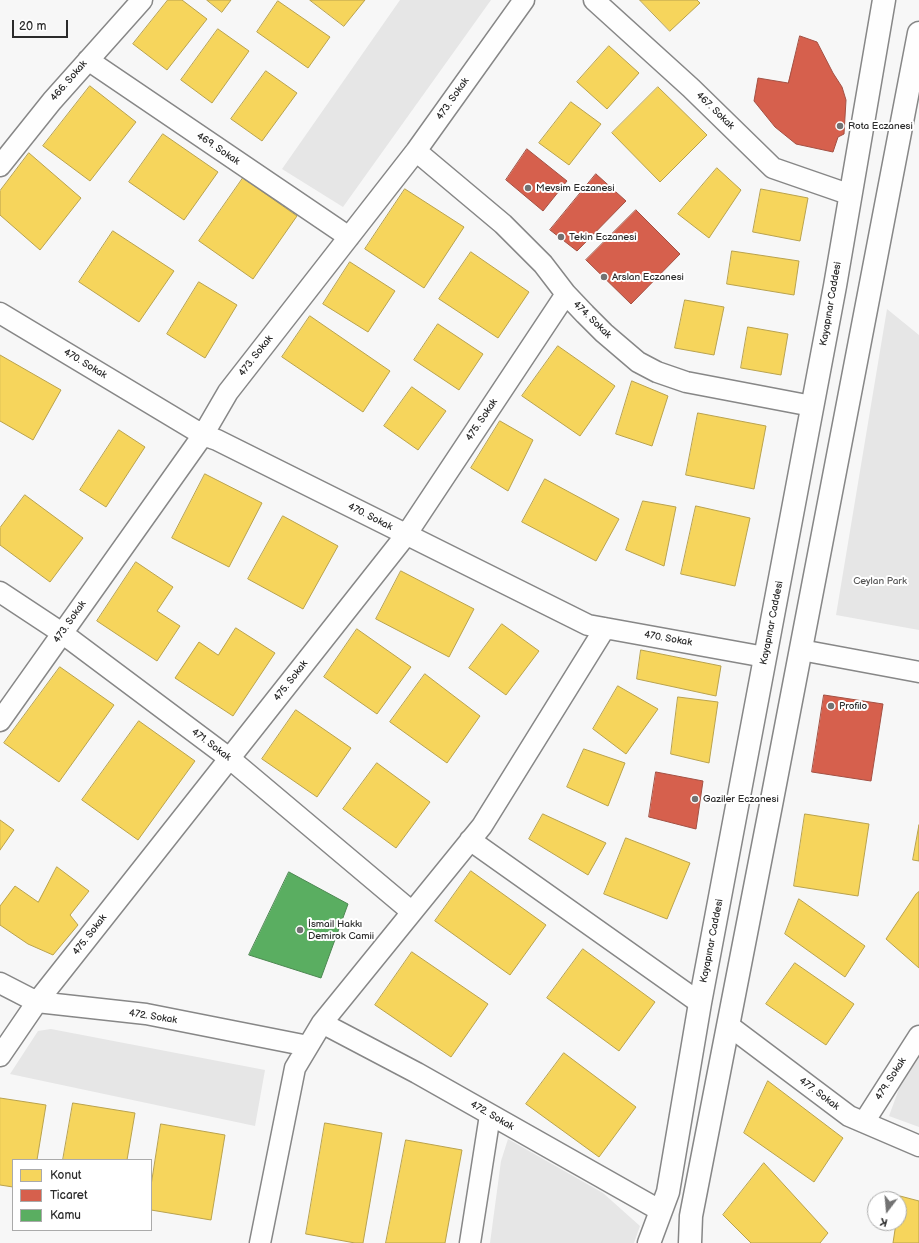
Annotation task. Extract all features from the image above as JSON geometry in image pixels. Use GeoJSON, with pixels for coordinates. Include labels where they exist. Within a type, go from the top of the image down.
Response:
{"type":"FeatureCollection","features":[{"type":"Feature","properties":{"kind":"main road","name":"Kayapınar Caddesi"},"geometry":{"type":"LineString","coordinates":[[650,1242],[668,1192],[700,1003],[835,286],[884,0]]}},
{"type":"Feature","properties":{"kind":"main road"},"geometry":{"type":"LineString","coordinates":[[690,1243],[691,1216],[919,33]]}},
{"type":"Feature","properties":{"kind":"street","name":"466. Sokak"},"geometry":{"type":"LineString","coordinates":[[0,166],[52,101],[142,0]]}},
{"type":"Feature","properties":{"kind":"street","name":"473. Sokak"},"geometry":{"type":"LineString","coordinates":[[0,721],[203,435],[228,392],[416,151],[524,0]]}},
{"type":"Feature","properties":{"kind":"street","name":"467. Sokak"},"geometry":{"type":"LineString","coordinates":[[594,0],[691,88],[774,168],[851,195]]}},
{"type":"Feature","properties":{"kind":"street","name":"469. Sokak"},"geometry":{"type":"LineString","coordinates":[[88,60],[349,237]]}},
{"type":"Feature","properties":{"kind":"street","name":"474. Sokak"},"geometry":{"type":"LineString","coordinates":[[416,151],[503,224],[543,264],[566,294],[604,333],[638,362],[657,372],[686,382],[812,406]]}},
{"type":"Feature","properties":{"kind":"street","name":"475. Sokak"},"geometry":{"type":"LineString","coordinates":[[0,1056],[38,1002],[406,535],[566,294]]}},
{"type":"Feature","properties":{"kind":"street","name":"470. Sokak"},"geometry":{"type":"LineString","coordinates":[[0,313],[203,435],[217,440],[588,624],[765,657]]}},
{"type":"Feature","properties":{"kind":"street","name":"471. Sokak"},"geometry":{"type":"LineString","coordinates":[[0,592],[62,633],[229,758],[412,912]]}},
{"type":"Feature","properties":{"kind":"street"},"geometry":{"type":"LineString","coordinates":[[260,1243],[295,1068],[322,1023],[482,826],[605,628]]}},
{"type":"Feature","properties":{"kind":"street"},"geometry":{"type":"LineString","coordinates":[[801,650],[919,672]]}},
{"type":"Feature","properties":{"kind":"street"},"geometry":{"type":"LineString","coordinates":[[470,840],[700,1003]]}},
{"type":"Feature","properties":{"kind":"street","name":"472. Sokak"},"geometry":{"type":"LineString","coordinates":[[0,983],[38,1002],[146,1014],[308,1046]]}},
{"type":"Feature","properties":{"kind":"street","name":"472. Sokak"},"geometry":{"type":"LineString","coordinates":[[322,1023],[417,1073],[661,1211]]}},
{"type":"Feature","properties":{"kind":"street","name":"477. Sokak"},"geometry":{"type":"LineString","coordinates":[[728,1026],[849,1116],[919,1146]]}},
{"type":"Feature","properties":{"kind":"street","name":"479. Sokak"},"geometry":{"type":"LineString","coordinates":[[864,1122],[919,1036]]}},
{"type":"Feature","properties":{"kind":"street"},"geometry":{"type":"LineString","coordinates":[[470,1243],[490,1115]]}},
{"type":"Feature","properties":{"kind":"green space"},"geometry":{"type":"Polygon","coordinates":[[[400,0],[491,0],[343,207],[282,169],[400,0]]]}},
{"type":"Feature","properties":{"kind":"green space","name":"Ceylan Park"},"geometry":{"type":"Polygon","coordinates":[[[887,309],[919,335],[919,630],[836,615],[887,309]]]}},
{"type":"Feature","properties":{"kind":"green space"},"geometry":{"type":"Polygon","coordinates":[[[51,1029],[265,1070],[255,1126],[10,1074],[38,1031],[51,1029]]]}},
{"type":"Feature","properties":{"kind":"green space"},"geometry":{"type":"Polygon","coordinates":[[[919,1057],[919,1127],[889,1116],[900,1086],[919,1057]]]}},
{"type":"Feature","properties":{"kind":"green space"},"geometry":{"type":"Polygon","coordinates":[[[508,1139],[603,1193],[640,1226],[634,1243],[490,1243],[501,1161],[508,1139]]]}},
{"type":"Feature","properties":{"kind":"building: Konut"},"geometry":{"type":"Polygon","coordinates":[[[168,0],[182,0],[207,19],[167,70],[133,44],[168,0]]]}},
{"type":"Feature","properties":{"kind":"building: Konut"},"geometry":{"type":"Polygon","coordinates":[[[207,0],[231,0],[222,12],[207,0]]]}},
{"type":"Feature","properties":{"kind":"building: Konut"},"geometry":{"type":"Polygon","coordinates":[[[310,0],[365,0],[344,26],[310,0]]]}},
{"type":"Feature","properties":{"kind":"building: Konut"},"geometry":{"type":"Polygon","coordinates":[[[640,0],[697,0],[700,3],[670,31],[640,0]]]}},
{"type":"Feature","properties":{"kind":"building: Konut"},"geometry":{"type":"Polygon","coordinates":[[[278,1],[330,37],[308,68],[257,32],[278,1]]]}},
{"type":"Feature","properties":{"kind":"building: Konut"},"geometry":{"type":"Polygon","coordinates":[[[218,29],[249,51],[212,103],[181,80],[218,29]]]}},
{"type":"Feature","properties":{"kind":"building: Konut"},"geometry":{"type":"Polygon","coordinates":[[[609,46],[639,73],[607,109],[577,82],[609,46]]]}},
{"type":"Feature","properties":{"kind":"building: Konut"},"geometry":{"type":"Polygon","coordinates":[[[266,71],[297,93],[262,141],[231,119],[266,71]]]}},
{"type":"Feature","properties":{"kind":"building: Konut"},"geometry":{"type":"Polygon","coordinates":[[[90,86],[136,122],[90,181],[43,146],[90,86]]]}},
{"type":"Feature","properties":{"kind":"building: Konut"},"geometry":{"type":"Polygon","coordinates":[[[658,87],[707,135],[660,182],[612,133],[658,87]]]}},
{"type":"Feature","properties":{"kind":"building: Konut"},"geometry":{"type":"Polygon","coordinates":[[[571,102],[601,124],[569,165],[539,143],[571,102]]]}},
{"type":"Feature","properties":{"kind":"building: Konut"},"geometry":{"type":"Polygon","coordinates":[[[163,134],[218,172],[184,220],[129,182],[163,134]]]}},
{"type":"Feature","properties":{"kind":"building: Konut"},"geometry":{"type":"Polygon","coordinates":[[[29,153],[81,198],[40,250],[0,215],[0,191],[29,153]]]}},
{"type":"Feature","properties":{"kind":"building: Konut"},"geometry":{"type":"Polygon","coordinates":[[[717,168],[741,190],[709,238],[678,214],[717,168]]]}},
{"type":"Feature","properties":{"kind":"building: Konut"},"geometry":{"type":"Polygon","coordinates":[[[243,178],[297,216],[253,279],[199,241],[243,178]]]}},
{"type":"Feature","properties":{"kind":"building: Konut"},"geometry":{"type":"Polygon","coordinates":[[[405,189],[464,227],[424,288],[365,249],[405,189]]]}},
{"type":"Feature","properties":{"kind":"building: Konut"},"geometry":{"type":"Polygon","coordinates":[[[761,189],[808,198],[800,241],[753,232],[761,189]]]}},
{"type":"Feature","properties":{"kind":"building: Konut"},"geometry":{"type":"Polygon","coordinates":[[[113,231],[174,271],[139,322],[79,282],[113,231]]]}},
{"type":"Feature","properties":{"kind":"building: Konut"},"geometry":{"type":"Polygon","coordinates":[[[732,251],[799,261],[794,295],[727,284],[732,251]]]}},
{"type":"Feature","properties":{"kind":"building: Konut"},"geometry":{"type":"Polygon","coordinates":[[[471,252],[529,292],[498,338],[439,299],[471,252]]]}},
{"type":"Feature","properties":{"kind":"building: Konut"},"geometry":{"type":"Polygon","coordinates":[[[350,262],[395,291],[368,332],[323,304],[350,262]]]}},
{"type":"Feature","properties":{"kind":"building: Konut"},"geometry":{"type":"Polygon","coordinates":[[[199,282],[237,305],[205,358],[167,334],[199,282]]]}},
{"type":"Feature","properties":{"kind":"building: Konut"},"geometry":{"type":"Polygon","coordinates":[[[685,300],[724,307],[714,355],[675,348],[685,300]]]}},
{"type":"Feature","properties":{"kind":"building: Konut"},"geometry":{"type":"Polygon","coordinates":[[[310,316],[390,371],[363,412],[282,357],[310,316]]]}},
{"type":"Feature","properties":{"kind":"building: Konut"},"geometry":{"type":"Polygon","coordinates":[[[438,324],[483,354],[459,390],[414,360],[438,324]]]}},
{"type":"Feature","properties":{"kind":"building: Konut"},"geometry":{"type":"Polygon","coordinates":[[[748,327],[788,334],[781,375],[741,368],[748,327]]]}},
{"type":"Feature","properties":{"kind":"building: Konut"},"geometry":{"type":"Polygon","coordinates":[[[558,346],[615,386],[580,436],[522,396],[558,346]]]}},
{"type":"Feature","properties":{"kind":"building: Konut"},"geometry":{"type":"Polygon","coordinates":[[[0,355],[61,390],[33,440],[0,421],[0,355]]]}},
{"type":"Feature","properties":{"kind":"building: Konut"},"geometry":{"type":"Polygon","coordinates":[[[632,381],[668,396],[652,446],[616,434],[632,381]]]}},
{"type":"Feature","properties":{"kind":"building: Konut"},"geometry":{"type":"Polygon","coordinates":[[[412,387],[446,411],[418,450],[384,426],[412,387]]]}},
{"type":"Feature","properties":{"kind":"building: Konut"},"geometry":{"type":"Polygon","coordinates":[[[698,413],[766,426],[754,489],[686,475],[698,413]]]}},
{"type":"Feature","properties":{"kind":"building: Konut"},"geometry":{"type":"Polygon","coordinates":[[[500,421],[533,440],[508,491],[471,468],[500,421]]]}},
{"type":"Feature","properties":{"kind":"building: Konut"},"geometry":{"type":"Polygon","coordinates":[[[119,430],[145,447],[106,507],[80,490],[119,430]]]}},
{"type":"Feature","properties":{"kind":"building: Konut"},"geometry":{"type":"Polygon","coordinates":[[[205,474],[262,503],[229,567],[172,538],[205,474]]]}},
{"type":"Feature","properties":{"kind":"building: Konut"},"geometry":{"type":"Polygon","coordinates":[[[545,479],[619,519],[596,561],[522,522],[545,479]]]}},
{"type":"Feature","properties":{"kind":"building: Konut"},"geometry":{"type":"Polygon","coordinates":[[[25,495],[83,538],[50,582],[0,545],[0,528],[25,495]]]}},
{"type":"Feature","properties":{"kind":"building: Konut"},"geometry":{"type":"Polygon","coordinates":[[[643,501],[676,507],[664,566],[626,550],[643,501]]]}},
{"type":"Feature","properties":{"kind":"building: Konut"},"geometry":{"type":"Polygon","coordinates":[[[696,506],[750,518],[735,586],[681,574],[696,506]]]}},
{"type":"Feature","properties":{"kind":"building: Konut"},"geometry":{"type":"Polygon","coordinates":[[[283,516],[338,546],[303,609],[248,579],[283,516]]]}},
{"type":"Feature","properties":{"kind":"building: Konut"},"geometry":{"type":"Polygon","coordinates":[[[136,562],[173,587],[157,611],[180,626],[157,661],[97,621],[136,562]]]}},
{"type":"Feature","properties":{"kind":"building: Konut"},"geometry":{"type":"Polygon","coordinates":[[[401,571],[474,609],[449,657],[376,619],[401,571]]]}},
{"type":"Feature","properties":{"kind":"building: Konut"},"geometry":{"type":"Polygon","coordinates":[[[502,624],[539,651],[506,695],[469,668],[502,624]]]}},
{"type":"Feature","properties":{"kind":"building: Konut"},"geometry":{"type":"Polygon","coordinates":[[[236,628],[275,653],[233,716],[175,678],[199,642],[218,655],[236,628]]]}},
{"type":"Feature","properties":{"kind":"building: Konut"},"geometry":{"type":"Polygon","coordinates":[[[357,629],[411,667],[377,714],[324,677],[357,629]]]}},
{"type":"Feature","properties":{"kind":"building: Konut"},"geometry":{"type":"Polygon","coordinates":[[[641,650],[721,666],[716,696],[637,679],[641,650]]]}},
{"type":"Feature","properties":{"kind":"building: Konut"},"geometry":{"type":"Polygon","coordinates":[[[60,667],[114,705],[59,782],[4,743],[60,667]]]}},
{"type":"Feature","properties":{"kind":"building: Konut"},"geometry":{"type":"Polygon","coordinates":[[[425,674],[480,716],[447,763],[390,722],[425,674]]]}},
{"type":"Feature","properties":{"kind":"building: Konut"},"geometry":{"type":"Polygon","coordinates":[[[618,686],[658,709],[626,754],[593,729],[618,686]]]}},
{"type":"Feature","properties":{"kind":"building: Konut"},"geometry":{"type":"Polygon","coordinates":[[[678,697],[718,702],[709,763],[671,754],[678,697]]]}},
{"type":"Feature","properties":{"kind":"building: Konut"},"geometry":{"type":"Polygon","coordinates":[[[296,710],[351,748],[317,797],[262,759],[296,710]]]}},
{"type":"Feature","properties":{"kind":"building: Konut"},"geometry":{"type":"Polygon","coordinates":[[[139,721],[195,761],[138,840],[82,800],[139,721]]]}},
{"type":"Feature","properties":{"kind":"building: Konut"},"geometry":{"type":"Polygon","coordinates":[[[584,749],[625,763],[608,806],[567,787],[584,749]]]}},
{"type":"Feature","properties":{"kind":"building: Konut"},"geometry":{"type":"Polygon","coordinates":[[[377,763],[430,802],[396,848],[343,809],[377,763]]]}},
{"type":"Feature","properties":{"kind":"building: Konut"},"geometry":{"type":"Polygon","coordinates":[[[543,814],[606,843],[588,875],[529,839],[543,814]]]}},
{"type":"Feature","properties":{"kind":"building: Konut"},"geometry":{"type":"Polygon","coordinates":[[[805,814],[869,824],[858,896],[794,886],[805,814]]]}},
{"type":"Feature","properties":{"kind":"building: Konut"},"geometry":{"type":"Polygon","coordinates":[[[0,820],[14,830],[0,850],[0,820]]]}},
{"type":"Feature","properties":{"kind":"building: Konut"},"geometry":{"type":"Polygon","coordinates":[[[919,825],[919,861],[913,860],[919,825]]]}},
{"type":"Feature","properties":{"kind":"building: Konut"},"geometry":{"type":"Polygon","coordinates":[[[626,838],[690,863],[667,919],[604,894],[626,838]]]}},
{"type":"Feature","properties":{"kind":"building: Konut"},"geometry":{"type":"Polygon","coordinates":[[[57,867],[89,891],[70,915],[78,925],[53,955],[28,944],[0,925],[0,906],[15,886],[38,902],[57,867]]]}},
{"type":"Feature","properties":{"kind":"building: Konut"},"geometry":{"type":"Polygon","coordinates":[[[471,871],[546,925],[510,975],[435,921],[471,871]]]}},
{"type":"Feature","properties":{"kind":"building: Konut"},"geometry":{"type":"Polygon","coordinates":[[[919,892],[919,968],[886,939],[916,894],[919,892]]]}},
{"type":"Feature","properties":{"kind":"building: Konut"},"geometry":{"type":"Polygon","coordinates":[[[799,899],[865,946],[845,977],[785,934],[799,899]]]}},
{"type":"Feature","properties":{"kind":"building: Konut"},"geometry":{"type":"Polygon","coordinates":[[[583,949],[655,1002],[619,1051],[547,998],[583,949]]]}},
{"type":"Feature","properties":{"kind":"building: Konut"},"geometry":{"type":"Polygon","coordinates":[[[412,952],[488,1004],[451,1057],[375,1005],[412,952]]]}},
{"type":"Feature","properties":{"kind":"building: Konut"},"geometry":{"type":"Polygon","coordinates":[[[795,963],[854,1004],[826,1045],[766,1004],[795,963]]]}},
{"type":"Feature","properties":{"kind":"building: Konut"},"geometry":{"type":"Polygon","coordinates":[[[564,1053],[636,1107],[599,1157],[526,1104],[564,1053]]]}},
{"type":"Feature","properties":{"kind":"building: Konut"},"geometry":{"type":"Polygon","coordinates":[[[768,1081],[843,1138],[814,1182],[744,1133],[768,1081]]]}},
{"type":"Feature","properties":{"kind":"building: Konut"},"geometry":{"type":"Polygon","coordinates":[[[0,1098],[46,1105],[37,1159],[12,1159],[12,1187],[0,1185],[0,1098]]]}},
{"type":"Feature","properties":{"kind":"building: Konut"},"geometry":{"type":"Polygon","coordinates":[[[73,1103],[135,1113],[127,1159],[63,1159],[73,1103]]]}},
{"type":"Feature","properties":{"kind":"building: Konut"},"geometry":{"type":"Polygon","coordinates":[[[325,1123],[382,1133],[363,1243],[355,1243],[306,1234],[325,1123]]]}},
{"type":"Feature","properties":{"kind":"building: Konut"},"geometry":{"type":"Polygon","coordinates":[[[161,1124],[225,1135],[211,1220],[152,1210],[152,1180],[161,1124]]]}},
{"type":"Feature","properties":{"kind":"building: Konut"},"geometry":{"type":"Polygon","coordinates":[[[406,1140],[462,1150],[445,1243],[386,1243],[406,1140]]]}},
{"type":"Feature","properties":{"kind":"building: Konut"},"geometry":{"type":"Polygon","coordinates":[[[764,1163],[828,1233],[820,1243],[751,1243],[723,1215],[764,1163]]]}},
{"type":"Feature","properties":{"kind":"building: Konut"},"geometry":{"type":"Polygon","coordinates":[[[907,1198],[919,1201],[919,1243],[893,1243],[895,1231],[907,1231],[907,1198]]]}},
{"type":"Feature","properties":{"kind":"building: Ticaret"},"geometry":{"type":"Polygon","coordinates":[[[800,36],[817,42],[842,87],[846,100],[844,134],[838,137],[833,152],[796,144],[775,127],[754,101],[758,78],[788,83],[800,36]]]}},
{"type":"Feature","properties":{"kind":"building: Ticaret"},"geometry":{"type":"Polygon","coordinates":[[[527,149],[567,181],[543,211],[506,180],[527,149]]]}},
{"type":"Feature","properties":{"kind":"building: Ticaret"},"geometry":{"type":"Polygon","coordinates":[[[596,174],[626,201],[577,251],[550,230],[596,174]]]}},
{"type":"Feature","properties":{"kind":"building: Ticaret"},"geometry":{"type":"Polygon","coordinates":[[[636,210],[680,254],[631,304],[586,260],[636,210]]]}},
{"type":"Feature","properties":{"kind":"building: Ticaret"},"geometry":{"type":"Polygon","coordinates":[[[824,695],[883,704],[871,781],[812,772],[824,695]]]}},
{"type":"Feature","properties":{"kind":"building: Ticaret"},"geometry":{"type":"Polygon","coordinates":[[[656,772],[703,781],[696,829],[649,817],[656,772]]]}},
{"type":"Feature","properties":{"kind":"building: Kamu","name":"İsmail Hakkı Demirok Camii"},"geometry":{"type":"Polygon","coordinates":[[[289,872],[348,904],[321,978],[249,955],[289,872]]]}},
{"type":"Feature","properties":{"kind":"place","name":"Rota Eczanesi"},"geometry":{"type":"Point","coordinates":[840,126]}},
{"type":"Feature","properties":{"kind":"place","name":"Mevsim Eczanesi"},"geometry":{"type":"Point","coordinates":[528,188]}},
{"type":"Feature","properties":{"kind":"place","name":"Tekin Eczanesi"},"geometry":{"type":"Point","coordinates":[561,237]}},
{"type":"Feature","properties":{"kind":"place","name":"Arslan Eczanesi"},"geometry":{"type":"Point","coordinates":[604,277]}},
{"type":"Feature","properties":{"kind":"place","name":"Profilo"},"geometry":{"type":"Point","coordinates":[831,706]}},
{"type":"Feature","properties":{"kind":"place","name":"Gaziler Eczanesi"},"geometry":{"type":"Point","coordinates":[695,799]}},
{"type":"Feature","properties":{"kind":"place","name":"İsmail Hakkı Demirok Camii"},"geometry":{"type":"Point","coordinates":[300,930]}}]}
